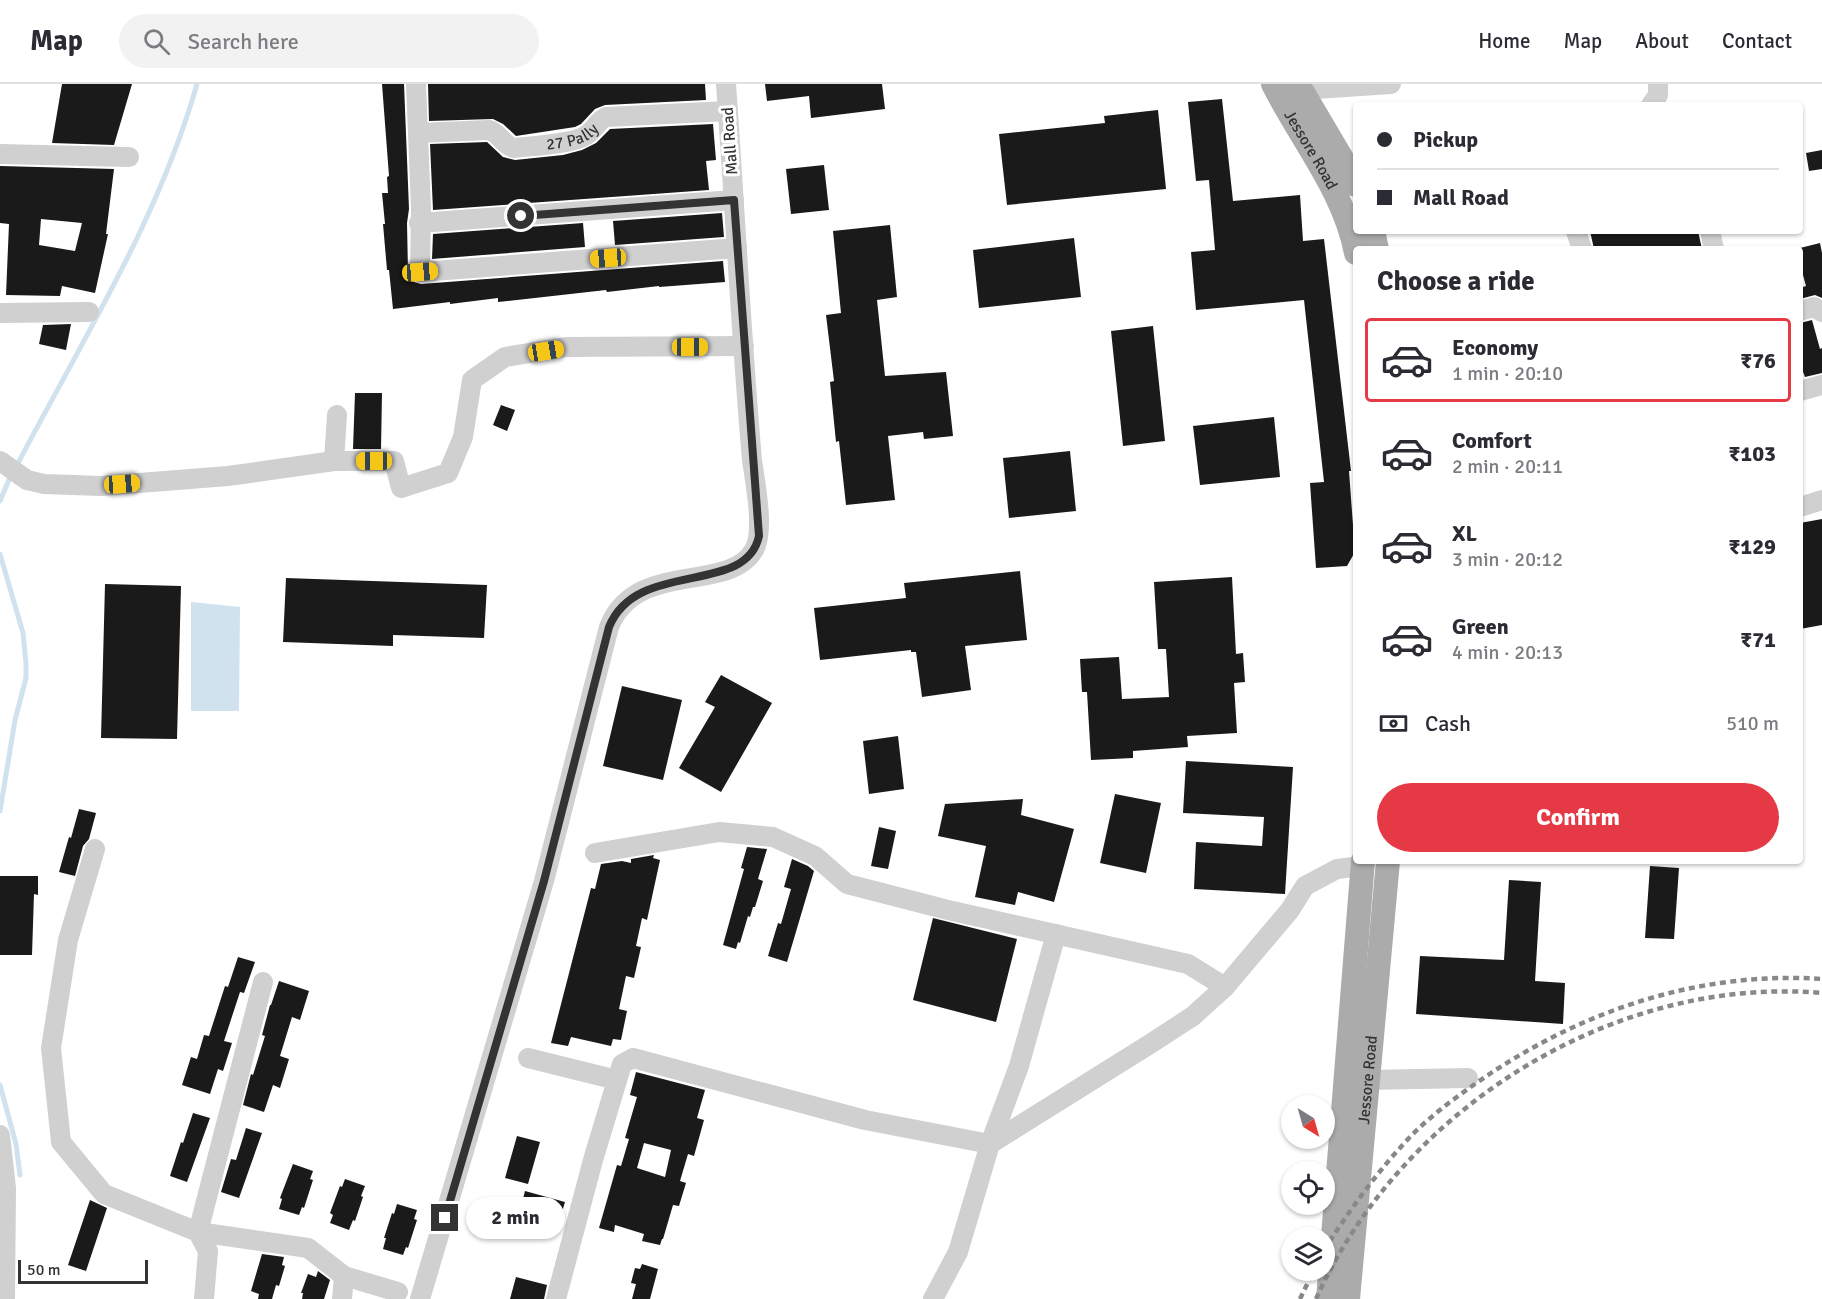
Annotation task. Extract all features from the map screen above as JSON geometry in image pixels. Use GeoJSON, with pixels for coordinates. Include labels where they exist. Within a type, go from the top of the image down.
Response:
{"type":"FeatureCollection","features":[{"type":"Feature","properties":{"kind":"main road","name":"Jessore Road"},"geometry":{"type":"LineString","coordinates":[[1273,84],[1335,192],[1346,216],[1354,246]]}},
{"type":"Feature","properties":{"kind":"main road","name":"Jessore Road"},"geometry":{"type":"LineString","coordinates":[[1299,87],[1348,155],[1353,174]]}},
{"type":"Feature","properties":{"kind":"main road","name":"Jessore Road"},"geometry":{"type":"LineString","coordinates":[[1328,1299],[1363,864]]}},
{"type":"Feature","properties":{"kind":"main road","name":"Jessore Road"},"geometry":{"type":"LineString","coordinates":[[1348,1299],[1388,864]]}},
{"type":"Feature","properties":{"kind":"street"},"geometry":{"type":"LineString","coordinates":[[416,84],[421,209],[420,272],[736,248]]}},
{"type":"Feature","properties":{"kind":"street","name":"Mall Road"},"geometry":{"type":"LineString","coordinates":[[420,1299],[544,881],[613,616],[625,603],[645,589],[724,571],[747,559],[757,544],[758,521],[736,248],[726,84]]}},
{"type":"Feature","properties":{"kind":"street"},"geometry":{"type":"LineString","coordinates":[[1299,87],[1391,84]]}},
{"type":"Feature","properties":{"kind":"street"},"geometry":{"type":"LineString","coordinates":[[1653,102],[1658,95],[1658,84]]}},
{"type":"Feature","properties":{"kind":"street","name":"27 Pally"},"geometry":{"type":"LineString","coordinates":[[417,133],[489,130],[496,133],[505,145],[514,148],[579,139],[592,132],[601,119],[606,117],[728,111]]}},
{"type":"Feature","properties":{"kind":"street"},"geometry":{"type":"LineString","coordinates":[[0,154],[129,157]]}},
{"type":"Feature","properties":{"kind":"street"},"geometry":{"type":"LineString","coordinates":[[419,223],[734,200]]}},
{"type":"Feature","properties":{"kind":"street"},"geometry":{"type":"LineString","coordinates":[[1803,310],[1814,307],[1822,312]]}},
{"type":"Feature","properties":{"kind":"street"},"geometry":{"type":"LineString","coordinates":[[0,313],[89,312]]}},
{"type":"Feature","properties":{"kind":"street"},"geometry":{"type":"LineString","coordinates":[[4,463],[27,480],[44,484],[101,486],[228,476],[334,461],[394,461],[401,488],[448,473],[463,437],[472,380],[505,357],[566,347],[744,346]]}},
{"type":"Feature","properties":{"kind":"street"},"geometry":{"type":"LineString","coordinates":[[1803,390],[1822,385]]}},
{"type":"Feature","properties":{"kind":"street"},"geometry":{"type":"LineString","coordinates":[[334,461],[337,415]]}},
{"type":"Feature","properties":{"kind":"street"},"geometry":{"type":"LineString","coordinates":[[1803,506],[1822,500]]}},
{"type":"Feature","properties":{"kind":"street"},"geometry":{"type":"LineString","coordinates":[[595,853],[719,832],[773,837],[815,856],[847,884],[948,910],[1188,964],[1225,987]]}},
{"type":"Feature","properties":{"kind":"street"},"geometry":{"type":"LineString","coordinates":[[95,849],[68,940],[51,1048],[61,1142],[104,1194],[198,1232],[308,1248],[344,1276],[398,1292]]}},
{"type":"Feature","properties":{"kind":"street"},"geometry":{"type":"LineString","coordinates":[[556,1299],[593,1160],[622,1064],[633,1058],[866,1120],[990,1144],[1193,1016],[1225,987],[1290,910],[1305,886],[1337,869],[1359,864]]}},
{"type":"Feature","properties":{"kind":"street"},"geometry":{"type":"LineString","coordinates":[[933,1299],[958,1252],[990,1144],[1019,1066],[1056,934]]}},
{"type":"Feature","properties":{"kind":"street"},"geometry":{"type":"LineString","coordinates":[[204,1299],[208,1251],[198,1232],[263,982]]}},
{"type":"Feature","properties":{"kind":"street"},"geometry":{"type":"LineString","coordinates":[[528,1058],[617,1080]]}},
{"type":"Feature","properties":{"kind":"street"},"geometry":{"type":"LineString","coordinates":[[1368,1080],[1468,1078]]}},
{"type":"Feature","properties":{"kind":"street"},"geometry":{"type":"LineString","coordinates":[[0,1135],[6,1188],[5,1299]]}},
{"type":"Feature","properties":{"kind":"street"},"geometry":{"type":"LineString","coordinates":[[342,1299],[344,1276]]}},
{"type":"Feature","properties":{"kind":"water"},"geometry":{"type":"Polygon","coordinates":[[[191,602],[240,607],[239,711],[191,711],[191,602]]]}},
{"type":"Feature","properties":{"kind":"building"},"geometry":{"type":"Polygon","coordinates":[[[62,84],[132,84],[114,145],[52,143],[62,84]]]}},
{"type":"Feature","properties":{"kind":"building"},"geometry":{"type":"Polygon","coordinates":[[[382,84],[404,84],[409,209],[408,272],[409,278],[414,282],[421,284],[723,261],[725,282],[607,292],[606,290],[498,302],[498,298],[393,309],[383,224],[385,224],[382,193],[388,193],[387,177],[389,176],[382,84]]]}},
{"type":"Feature","properties":{"kind":"building"},"geometry":{"type":"Polygon","coordinates":[[[428,84],[705,84],[706,100],[605,105],[595,109],[575,127],[516,136],[503,124],[493,119],[429,121],[428,84]]]}},
{"type":"Feature","properties":{"kind":"building"},"geometry":{"type":"Polygon","coordinates":[[[765,84],[882,84],[885,109],[811,118],[809,96],[767,101],[765,84]]]}},
{"type":"Feature","properties":{"kind":"building"},"geometry":{"type":"Polygon","coordinates":[[[1222,99],[1233,201],[1300,195],[1303,241],[1324,239],[1351,471],[1349,471],[1353,556],[1347,566],[1316,568],[1310,483],[1324,482],[1304,300],[1196,310],[1191,252],[1215,250],[1209,180],[1196,181],[1188,102],[1222,99]]]}},
{"type":"Feature","properties":{"kind":"building"},"geometry":{"type":"Polygon","coordinates":[[[1158,110],[1166,189],[1007,205],[999,134],[1105,123],[1104,116],[1158,110]]]}},
{"type":"Feature","properties":{"kind":"building"},"geometry":{"type":"Polygon","coordinates":[[[713,124],[716,160],[706,161],[709,190],[433,210],[430,144],[487,142],[503,157],[515,160],[563,155],[582,150],[596,143],[610,129],[713,124]]]}},
{"type":"Feature","properties":{"kind":"building"},"geometry":{"type":"Polygon","coordinates":[[[1822,150],[1822,169],[1809,171],[1806,153],[1822,150]]]}},
{"type":"Feature","properties":{"kind":"building"},"geometry":{"type":"Polygon","coordinates":[[[824,165],[829,210],[791,214],[786,169],[824,165]]]}},
{"type":"Feature","properties":{"kind":"building"},"geometry":{"type":"Polygon","coordinates":[[[0,166],[114,169],[106,234],[108,234],[95,293],[62,286],[60,296],[6,295],[9,224],[0,223],[0,166]],[[41,219],[39,245],[75,251],[82,223],[41,219]]]}},
{"type":"Feature","properties":{"kind":"building"},"geometry":{"type":"Polygon","coordinates":[[[722,213],[724,237],[615,245],[613,221],[722,213]]]}},
{"type":"Feature","properties":{"kind":"building"},"geometry":{"type":"Polygon","coordinates":[[[583,223],[585,247],[432,259],[433,234],[583,223]]]}},
{"type":"Feature","properties":{"kind":"building"},"geometry":{"type":"Polygon","coordinates":[[[890,225],[897,297],[877,300],[885,376],[946,372],[953,436],[924,439],[923,432],[888,436],[895,500],[846,505],[839,441],[836,442],[830,382],[834,381],[826,315],[841,313],[833,231],[890,225]]]}},
{"type":"Feature","properties":{"kind":"building"},"geometry":{"type":"Polygon","coordinates":[[[1591,234],[1699,234],[1701,246],[1593,246],[1591,234]]]}},
{"type":"Feature","properties":{"kind":"building"},"geometry":{"type":"Polygon","coordinates":[[[1074,238],[1081,297],[979,308],[973,250],[1074,238]]]}},
{"type":"Feature","properties":{"kind":"building"},"geometry":{"type":"Polygon","coordinates":[[[1820,243],[1822,298],[1815,295],[1803,298],[1803,287],[1806,286],[1803,275],[1803,247],[1820,243]]]}},
{"type":"Feature","properties":{"kind":"building"},"geometry":{"type":"Polygon","coordinates":[[[1812,320],[1820,349],[1822,348],[1822,373],[1805,377],[1803,372],[1803,322],[1812,320]]]}},
{"type":"Feature","properties":{"kind":"building"},"geometry":{"type":"Polygon","coordinates":[[[71,324],[66,350],[39,344],[43,325],[71,324]]]}},
{"type":"Feature","properties":{"kind":"building"},"geometry":{"type":"Polygon","coordinates":[[[1153,326],[1165,441],[1123,446],[1111,331],[1153,326]]]}},
{"type":"Feature","properties":{"kind":"building"},"geometry":{"type":"Polygon","coordinates":[[[355,393],[382,393],[381,449],[353,449],[355,393]]]}},
{"type":"Feature","properties":{"kind":"building"},"geometry":{"type":"Polygon","coordinates":[[[501,405],[515,410],[507,431],[493,425],[501,405]]]}},
{"type":"Feature","properties":{"kind":"building"},"geometry":{"type":"Polygon","coordinates":[[[1274,417],[1280,477],[1200,485],[1193,426],[1274,417]]]}},
{"type":"Feature","properties":{"kind":"building"},"geometry":{"type":"Polygon","coordinates":[[[1070,451],[1076,511],[1009,518],[1003,458],[1070,451]]]}},
{"type":"Feature","properties":{"kind":"building"},"geometry":{"type":"Polygon","coordinates":[[[1822,519],[1822,625],[1803,628],[1803,522],[1822,519]]]}},
{"type":"Feature","properties":{"kind":"building"},"geometry":{"type":"Polygon","coordinates":[[[1020,571],[1027,640],[965,646],[971,690],[922,697],[916,652],[911,652],[911,650],[820,660],[814,608],[906,598],[904,583],[1020,571]]]}},
{"type":"Feature","properties":{"kind":"building"},"geometry":{"type":"Polygon","coordinates":[[[1232,577],[1236,654],[1243,653],[1245,682],[1234,683],[1237,733],[1187,736],[1188,747],[1133,751],[1133,758],[1091,760],[1087,692],[1082,692],[1080,659],[1119,657],[1122,699],[1169,697],[1166,649],[1158,649],[1154,582],[1232,577]]]}},
{"type":"Feature","properties":{"kind":"building"},"geometry":{"type":"Polygon","coordinates":[[[286,578],[487,585],[484,638],[393,635],[393,646],[283,642],[286,578]]]}},
{"type":"Feature","properties":{"kind":"building"},"geometry":{"type":"Polygon","coordinates":[[[105,584],[181,586],[177,739],[101,738],[105,584]]]}},
{"type":"Feature","properties":{"kind":"building"},"geometry":{"type":"Polygon","coordinates":[[[721,675],[772,703],[721,792],[679,768],[715,707],[705,702],[721,675]]]}},
{"type":"Feature","properties":{"kind":"building"},"geometry":{"type":"Polygon","coordinates":[[[622,686],[682,700],[663,780],[603,766],[622,686]]]}},
{"type":"Feature","properties":{"kind":"building"},"geometry":{"type":"Polygon","coordinates":[[[898,736],[904,789],[869,794],[863,741],[898,736]]]}},
{"type":"Feature","properties":{"kind":"building"},"geometry":{"type":"Polygon","coordinates":[[[1186,761],[1293,767],[1285,894],[1194,889],[1196,842],[1262,846],[1264,817],[1183,813],[1186,761]]]}},
{"type":"Feature","properties":{"kind":"building"},"geometry":{"type":"Polygon","coordinates":[[[1115,794],[1161,803],[1146,873],[1100,863],[1115,794]]]}},
{"type":"Feature","properties":{"kind":"building"},"geometry":{"type":"Polygon","coordinates":[[[1023,799],[1021,815],[1074,829],[1054,902],[1018,892],[1015,905],[975,897],[986,846],[938,836],[945,804],[1023,799]]]}},
{"type":"Feature","properties":{"kind":"building"},"geometry":{"type":"Polygon","coordinates":[[[79,809],[96,813],[89,839],[83,846],[75,876],[59,872],[79,809]]]}},
{"type":"Feature","properties":{"kind":"building"},"geometry":{"type":"Polygon","coordinates":[[[879,827],[896,831],[888,869],[871,866],[879,827]]]}},
{"type":"Feature","properties":{"kind":"building"},"geometry":{"type":"Polygon","coordinates":[[[747,847],[767,849],[758,879],[763,881],[755,907],[750,917],[748,916],[736,949],[723,945],[744,869],[741,868],[747,847]]]}},
{"type":"Feature","properties":{"kind":"building"},"geometry":{"type":"Polygon","coordinates":[[[654,855],[653,858],[660,860],[647,920],[642,918],[636,946],[641,947],[634,978],[626,976],[619,1009],[627,1011],[621,1040],[613,1039],[611,1046],[571,1037],[568,1046],[551,1043],[591,888],[595,889],[601,864],[622,861],[631,863],[631,859],[654,855]]]}},
{"type":"Feature","properties":{"kind":"building"},"geometry":{"type":"Polygon","coordinates":[[[792,859],[814,871],[787,962],[768,956],[778,923],[781,924],[791,889],[784,887],[792,859]]]}},
{"type":"Feature","properties":{"kind":"building"},"geometry":{"type":"Polygon","coordinates":[[[1650,866],[1679,868],[1674,939],[1645,938],[1650,866]]]}},
{"type":"Feature","properties":{"kind":"building"},"geometry":{"type":"Polygon","coordinates":[[[0,876],[38,876],[38,895],[34,894],[32,955],[0,955],[0,876]]]}},
{"type":"Feature","properties":{"kind":"building"},"geometry":{"type":"Polygon","coordinates":[[[1509,880],[1541,882],[1535,981],[1565,983],[1563,1024],[1416,1014],[1420,956],[1504,960],[1509,880]]]}},
{"type":"Feature","properties":{"kind":"building"},"geometry":{"type":"Polygon","coordinates":[[[933,918],[1017,939],[996,1022],[913,1000],[933,918]]]}},
{"type":"Feature","properties":{"kind":"building"},"geometry":{"type":"Polygon","coordinates":[[[238,957],[255,962],[244,993],[240,992],[224,1041],[232,1043],[223,1071],[218,1069],[210,1094],[182,1085],[191,1057],[197,1059],[204,1035],[209,1036],[225,986],[228,987],[238,957]]]}},
{"type":"Feature","properties":{"kind":"building"},"geometry":{"type":"Polygon","coordinates":[[[279,981],[309,991],[300,1020],[292,1017],[280,1056],[289,1059],[280,1088],[273,1085],[264,1112],[243,1105],[265,1036],[262,1035],[270,1005],[279,981]]]}},
{"type":"Feature","properties":{"kind":"building"},"geometry":{"type":"Polygon","coordinates":[[[636,1072],[705,1090],[697,1118],[704,1120],[694,1156],[688,1154],[680,1181],[686,1183],[679,1206],[673,1205],[660,1245],[642,1241],[644,1234],[615,1225],[614,1232],[599,1228],[617,1165],[621,1166],[629,1139],[625,1138],[637,1097],[630,1095],[636,1072]],[[644,1143],[637,1168],[665,1177],[671,1150],[644,1143]]]}},
{"type":"Feature","properties":{"kind":"building"},"geometry":{"type":"Polygon","coordinates":[[[193,1113],[210,1118],[187,1182],[170,1176],[193,1113]]]}},
{"type":"Feature","properties":{"kind":"building"},"geometry":{"type":"Polygon","coordinates":[[[246,1128],[262,1133],[239,1198],[221,1192],[231,1159],[236,1160],[246,1128]]]}},
{"type":"Feature","properties":{"kind":"building"},"geometry":{"type":"Polygon","coordinates":[[[517,1136],[540,1142],[528,1184],[505,1178],[517,1136]]]}},
{"type":"Feature","properties":{"kind":"building"},"geometry":{"type":"Polygon","coordinates":[[[293,1164],[313,1171],[310,1179],[313,1180],[304,1208],[302,1207],[299,1215],[279,1209],[282,1199],[280,1198],[293,1164]]]}},
{"type":"Feature","properties":{"kind":"building"},"geometry":{"type":"Polygon","coordinates":[[[345,1179],[365,1186],[355,1221],[353,1220],[349,1230],[330,1223],[333,1215],[330,1213],[345,1179]]]}},
{"type":"Feature","properties":{"kind":"building"},"geometry":{"type":"Polygon","coordinates":[[[525,1191],[565,1202],[559,1222],[520,1211],[525,1191]]]}},
{"type":"Feature","properties":{"kind":"building"},"geometry":{"type":"Polygon","coordinates":[[[90,1200],[107,1208],[86,1271],[68,1265],[90,1200]]]}},
{"type":"Feature","properties":{"kind":"building"},"geometry":{"type":"Polygon","coordinates":[[[397,1204],[417,1210],[414,1219],[417,1220],[408,1248],[406,1247],[403,1255],[383,1249],[386,1238],[384,1238],[397,1204]]]}},
{"type":"Feature","properties":{"kind":"building"},"geometry":{"type":"Polygon","coordinates":[[[262,1254],[284,1257],[282,1265],[285,1266],[272,1299],[258,1299],[259,1294],[251,1291],[262,1254]]]}},
{"type":"Feature","properties":{"kind":"building"},"geometry":{"type":"Polygon","coordinates":[[[642,1264],[658,1269],[650,1299],[632,1299],[636,1284],[631,1283],[635,1268],[640,1269],[642,1264]]]}},
{"type":"Feature","properties":{"kind":"building"},"geometry":{"type":"Polygon","coordinates":[[[318,1271],[330,1280],[324,1299],[302,1299],[303,1293],[301,1293],[308,1274],[316,1277],[318,1271]]]}},
{"type":"Feature","properties":{"kind":"building"},"geometry":{"type":"Polygon","coordinates":[[[516,1277],[547,1285],[544,1299],[510,1299],[516,1277]]]}},
{"type":"Feature","properties":{"kind":"waterway"},"geometry":{"type":"LineString","coordinates":[[16,467],[92,327],[140,232],[181,135],[197,84]]}},
{"type":"Feature","properties":{"kind":"waterway"},"geometry":{"type":"LineString","coordinates":[[0,501],[11,475]]}},
{"type":"Feature","properties":{"kind":"waterway"},"geometry":{"type":"LineString","coordinates":[[0,554],[23,633],[26,663],[26,678],[15,720],[0,811]]}},
{"type":"Feature","properties":{"kind":"waterway"},"geometry":{"type":"LineString","coordinates":[[0,1085],[16,1144],[20,1175]]}},
{"type":"Feature","properties":{"kind":"railway"},"geometry":{"type":"LineString","coordinates":[[1335,1233],[1375,1178],[1418,1129],[1438,1111],[1491,1073],[1529,1050],[1608,1013],[1691,988],[1734,981],[1778,978],[1822,979]]}},
{"type":"Feature","properties":{"kind":"railway"},"geometry":{"type":"LineString","coordinates":[[1316,1299],[1353,1231],[1401,1169],[1458,1114],[1522,1068],[1592,1032],[1667,1007],[1744,993],[1822,993]]}},
{"type":"Feature","properties":{"kind":"railway"},"geometry":{"type":"LineString","coordinates":[[1300,1299],[1309,1281]]}},
{"type":"Feature","properties":{"kind":"route"},"geometry":{"type":"LineString","coordinates":[[445,1218],[544,881],[613,616],[630,598],[645,589],[724,571],[747,559],[753,552],[759,536],[748,413],[734,200],[521,216]]}}]}
